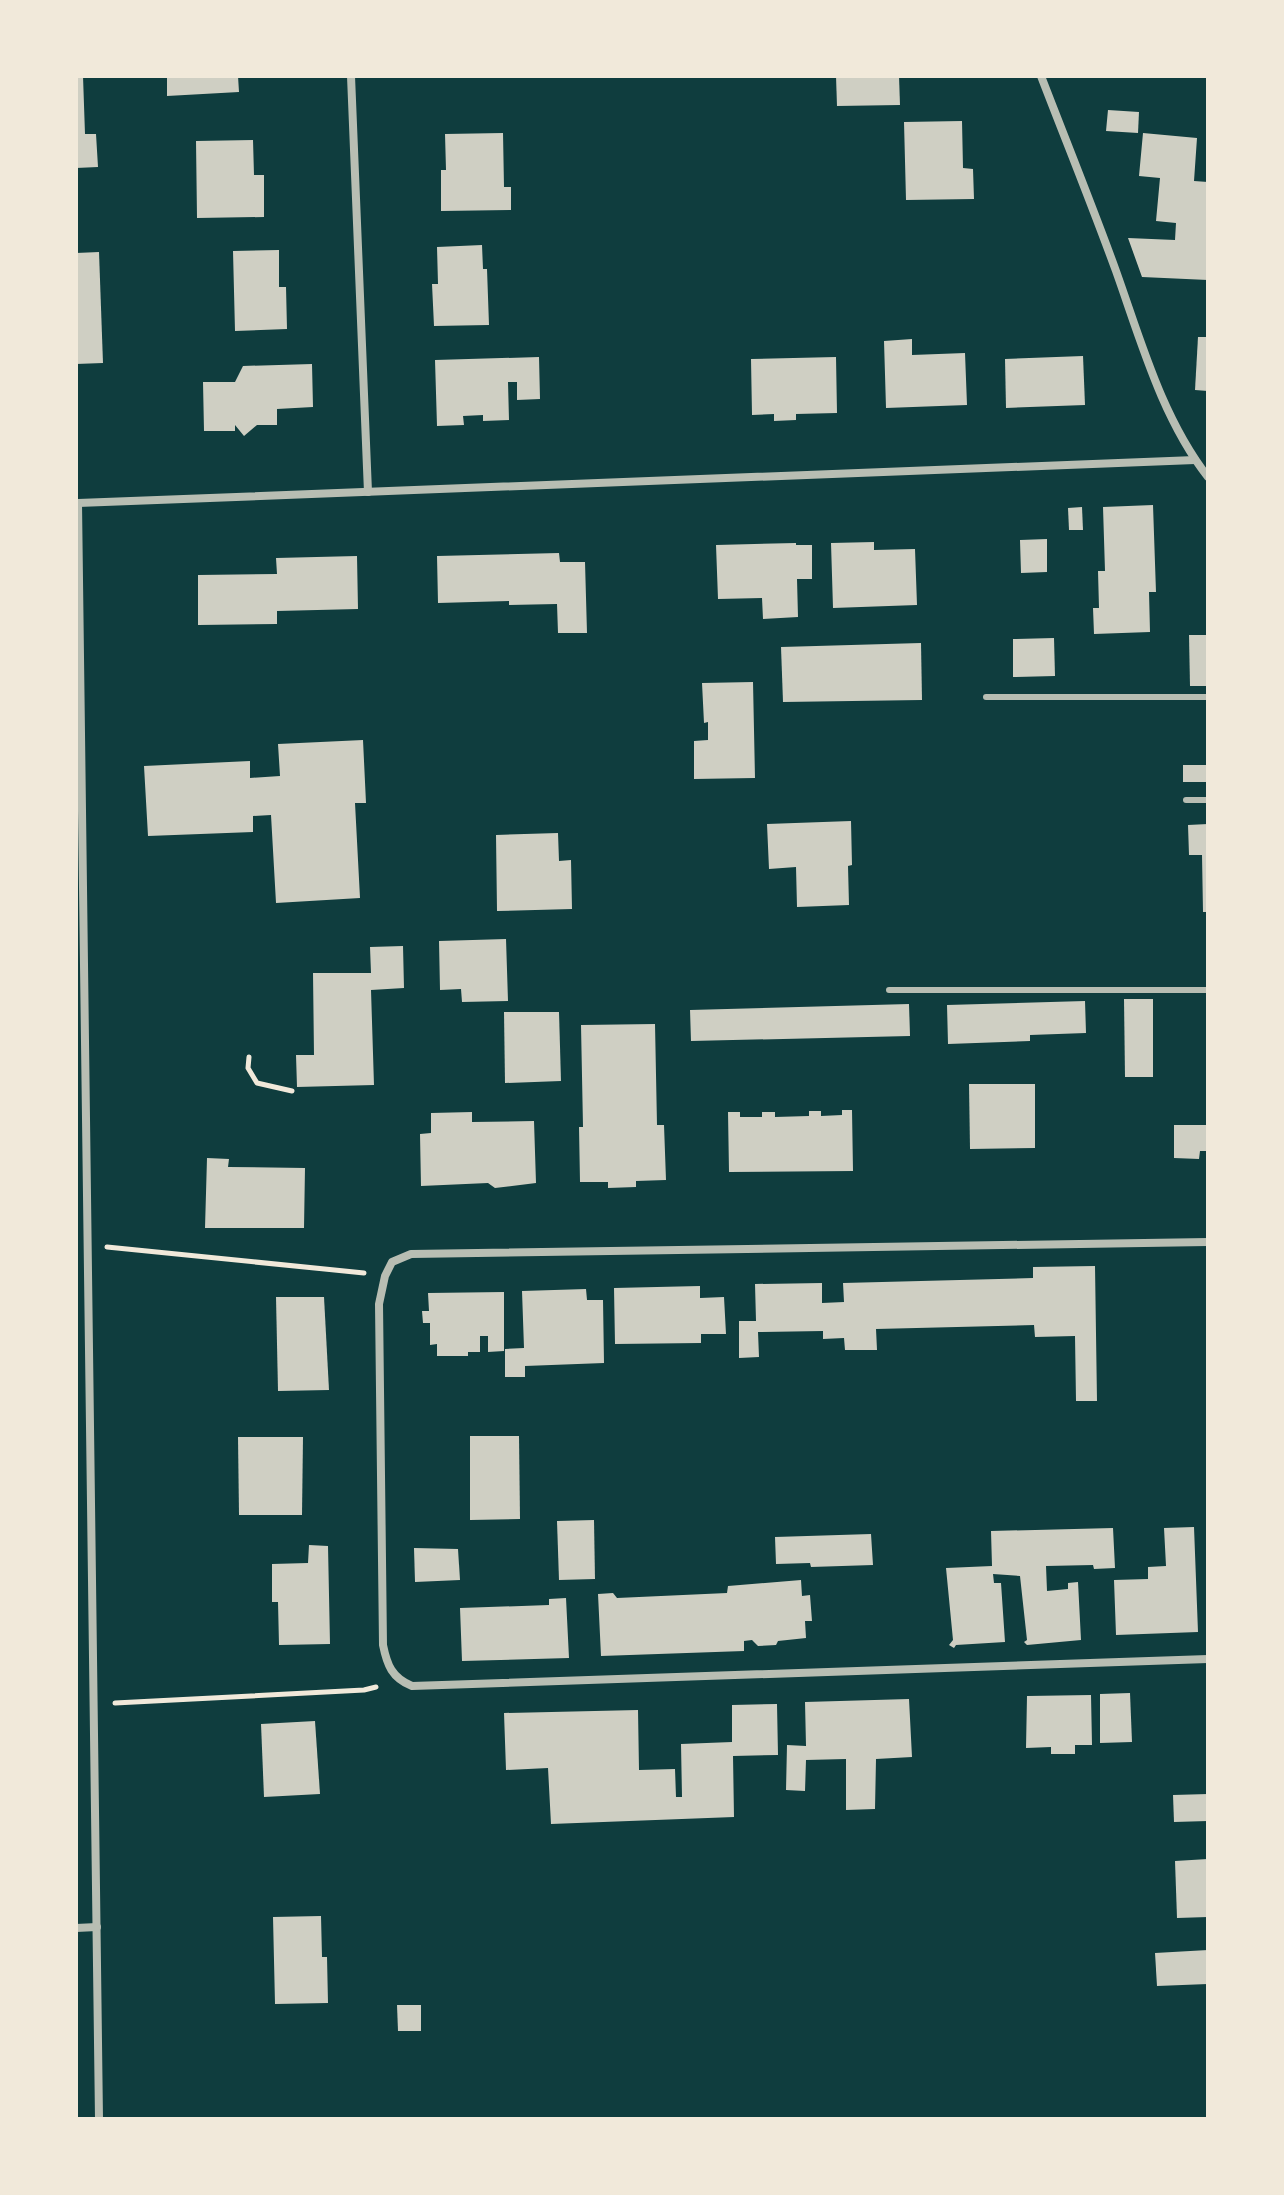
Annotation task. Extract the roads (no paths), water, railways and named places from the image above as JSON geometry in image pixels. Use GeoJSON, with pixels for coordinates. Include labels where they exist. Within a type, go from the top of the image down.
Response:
{"type":"FeatureCollection","features":[{"type":"Feature","properties":{"kind":"street"},"geometry":{"type":"LineString","coordinates":[[351,76],[368,492]]}},
{"type":"Feature","properties":{"kind":"street"},"geometry":{"type":"LineString","coordinates":[[1041,76],[1158,388],[1195,460],[1208,477]]}},
{"type":"Feature","properties":{"kind":"street"},"geometry":{"type":"LineString","coordinates":[[99,2119],[77,502],[1195,460]]}},
{"type":"Feature","properties":{"kind":"street"},"geometry":{"type":"LineString","coordinates":[[1208,1242],[411,1254],[392,1262],[385,1276],[379,1304],[383,1645],[387,1666],[400,1681],[412,1686],[1208,1659]]}},
{"type":"Feature","properties":{"kind":"street"},"geometry":{"type":"LineString","coordinates":[[76,1928],[97,1927]]}},
{"type":"Feature","properties":{"kind":"lane"},"geometry":{"type":"LineString","coordinates":[[986,697],[1208,697]]}},
{"type":"Feature","properties":{"kind":"lane"},"geometry":{"type":"LineString","coordinates":[[1186,800],[1208,800]]}},
{"type":"Feature","properties":{"kind":"lane"},"geometry":{"type":"LineString","coordinates":[[889,990],[1208,990]]}}]}
